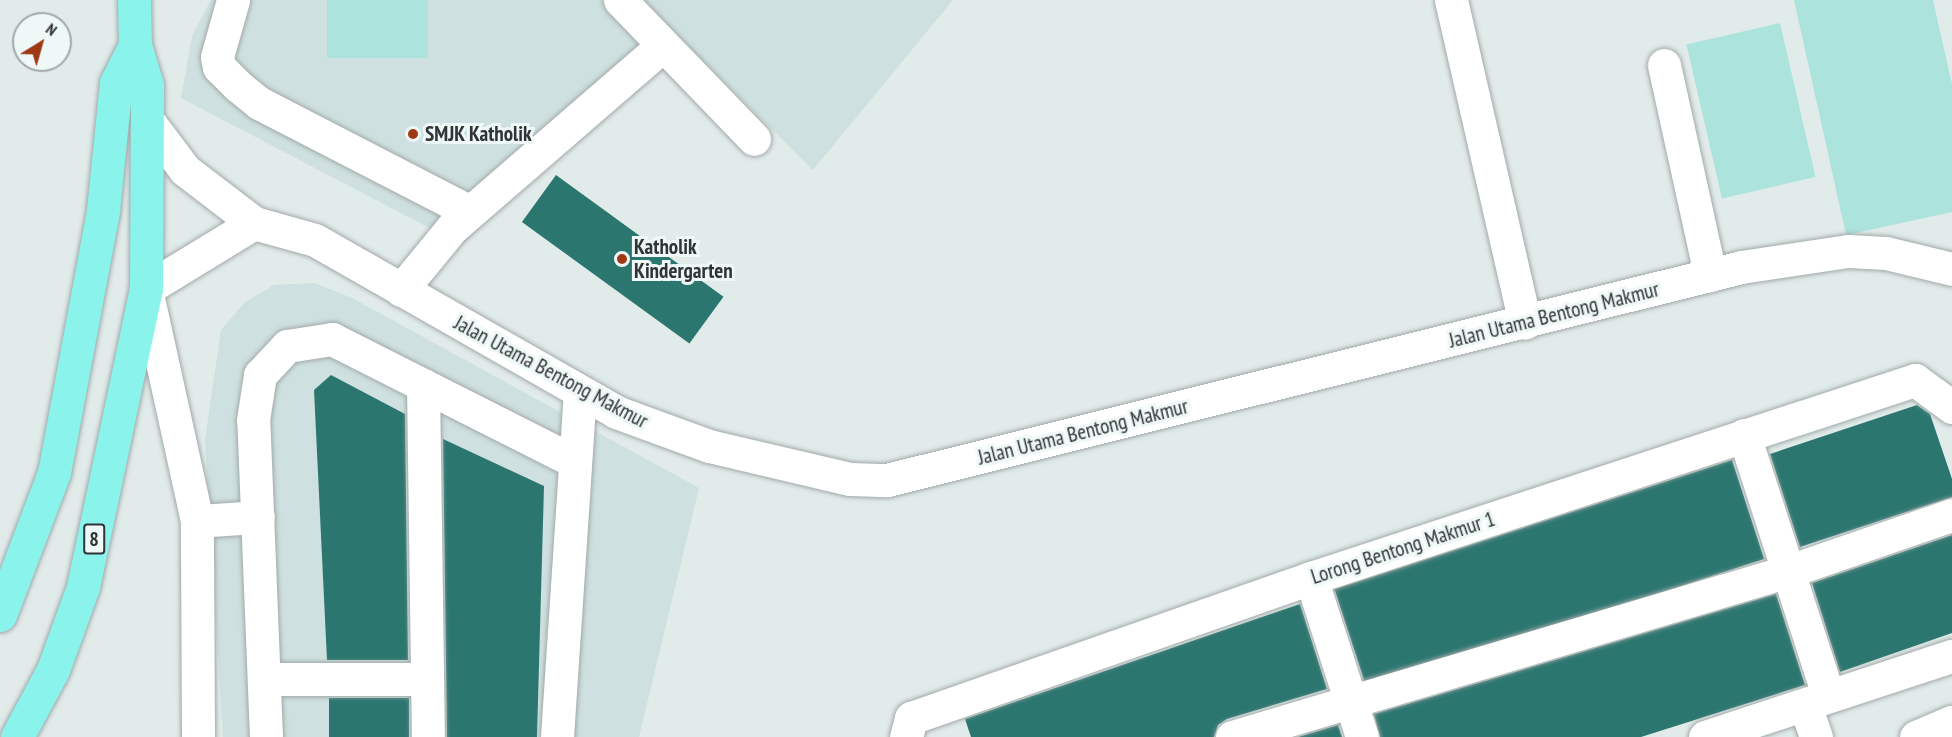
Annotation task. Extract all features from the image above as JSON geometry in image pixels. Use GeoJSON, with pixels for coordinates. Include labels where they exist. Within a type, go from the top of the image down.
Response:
{"type":"FeatureCollection","features":[{"type":"Feature","properties":{"kind":"main road","name":"8"},"geometry":{"type":"LineString","coordinates":[[18,737],[53,670],[83,587],[146,289],[147,86],[135,45],[134,0]]}},
{"type":"Feature","properties":{"kind":"main road","name":"8"},"geometry":{"type":"LineString","coordinates":[[0,615],[54,472],[86,316],[116,83],[135,45]]}},
{"type":"Feature","properties":{"kind":"street"},"geometry":{"type":"LineString","coordinates":[[233,0],[217,57],[219,67],[238,86],[259,103],[470,213]]}},
{"type":"Feature","properties":{"kind":"street"},"geometry":{"type":"LineString","coordinates":[[620,0],[661,47],[754,139]]}},
{"type":"Feature","properties":{"kind":"street"},"geometry":{"type":"LineString","coordinates":[[1451,0],[1525,323]]}},
{"type":"Feature","properties":{"kind":"street"},"geometry":{"type":"LineString","coordinates":[[401,290],[470,213],[661,47]]}},
{"type":"Feature","properties":{"kind":"street"},"geometry":{"type":"LineString","coordinates":[[1664,65],[1710,275]]}},
{"type":"Feature","properties":{"kind":"street"},"geometry":{"type":"LineString","coordinates":[[148,121],[185,170],[254,223],[146,289],[196,521],[198,737]]}},
{"type":"Feature","properties":{"kind":"street","name":"Jalan Utama Bentong Makmur"},"geometry":{"type":"LineString","coordinates":[[254,223],[315,240],[626,416],[709,446],[850,479],[887,480],[1525,323],[1710,275],[1848,251],[1886,253],[1952,269]]}},
{"type":"Feature","properties":{"kind":"street"},"geometry":{"type":"LineString","coordinates":[[266,737],[253,420],[260,375],[287,346],[332,339],[575,462]]}},
{"type":"Feature","properties":{"kind":"street","name":"Lorong Bentong Makmur 1"},"geometry":{"type":"LineString","coordinates":[[906,737],[912,718],[1311,578],[1915,380],[1952,407]]}},
{"type":"Feature","properties":{"kind":"street"},"geometry":{"type":"LineString","coordinates":[[423,385],[428,737]]}},
{"type":"Feature","properties":{"kind":"street"},"geometry":{"type":"LineString","coordinates":[[557,737],[580,392]]}},
{"type":"Feature","properties":{"kind":"street"},"geometry":{"type":"LineString","coordinates":[[1744,435],[1789,571],[1816,700],[1816,737]]}},
{"type":"Feature","properties":{"kind":"street"},"geometry":{"type":"LineString","coordinates":[[1232,737],[1350,699],[1789,571],[1952,515]]}},
{"type":"Feature","properties":{"kind":"street"},"geometry":{"type":"LineString","coordinates":[[196,521],[258,517]]}},
{"type":"Feature","properties":{"kind":"street"},"geometry":{"type":"LineString","coordinates":[[1311,578],[1362,737]]}},
{"type":"Feature","properties":{"kind":"street"},"geometry":{"type":"LineString","coordinates":[[1705,737],[1952,656]]}},
{"type":"Feature","properties":{"kind":"street"},"geometry":{"type":"LineString","coordinates":[[264,679],[427,678]]}},
{"type":"Feature","properties":{"kind":"street"},"geometry":{"type":"LineString","coordinates":[[1916,737],[1952,722]]}},
{"type":"Feature","properties":{"kind":"shaded area","name":"SMJK Katholik"},"geometry":{"type":"Polygon","coordinates":[[[211,0],[953,0],[813,170],[678,36],[462,245],[181,98],[192,36],[211,0]]]}},
{"type":"Feature","properties":{"kind":"shaded area"},"geometry":{"type":"Polygon","coordinates":[[[327,0],[428,0],[428,58],[327,58],[327,0]]]}},
{"type":"Feature","properties":{"kind":"shaded area"},"geometry":{"type":"Polygon","coordinates":[[[1794,0],[1933,0],[1952,84],[1952,212],[1846,235],[1794,0]]]}},
{"type":"Feature","properties":{"kind":"shaded area"},"geometry":{"type":"Polygon","coordinates":[[[1780,23],[1816,177],[1722,199],[1686,45],[1780,23]]]}},
{"type":"Feature","properties":{"kind":"shaded area"},"geometry":{"type":"Polygon","coordinates":[[[315,283],[352,298],[699,488],[639,737],[223,737],[205,440],[221,330],[245,302],[274,285],[315,283]]]}},
{"type":"Feature","properties":{"kind":"building","name":"Katholik Kindergarten"},"geometry":{"type":"Polygon","coordinates":[[[556,175],[723,297],[689,344],[522,222],[556,175]]]}},
{"type":"Feature","properties":{"kind":"building"},"geometry":{"type":"Polygon","coordinates":[[[331,375],[405,414],[408,660],[327,660],[314,390],[331,375]]]}},
{"type":"Feature","properties":{"kind":"building"},"geometry":{"type":"Polygon","coordinates":[[[1917,405],[1930,414],[1952,479],[1952,497],[1800,547],[1770,454],[1917,405]]]}},
{"type":"Feature","properties":{"kind":"building"},"geometry":{"type":"Polygon","coordinates":[[[443,439],[544,486],[537,737],[447,737],[443,439]]]}},
{"type":"Feature","properties":{"kind":"building"},"geometry":{"type":"Polygon","coordinates":[[[1732,460],[1764,559],[1367,688],[1334,589],[1732,460]]]}},
{"type":"Feature","properties":{"kind":"building"},"geometry":{"type":"Polygon","coordinates":[[[1952,535],[1952,633],[1840,672],[1812,583],[1952,535]]]}},
{"type":"Feature","properties":{"kind":"building"},"geometry":{"type":"Polygon","coordinates":[[[1776,594],[1805,685],[1641,737],[1380,737],[1374,714],[1776,594]]]}},
{"type":"Feature","properties":{"kind":"building"},"geometry":{"type":"Polygon","coordinates":[[[1300,604],[1327,689],[1227,719],[1218,725],[1214,737],[971,737],[965,719],[1300,604]]]}},
{"type":"Feature","properties":{"kind":"building"},"geometry":{"type":"Polygon","coordinates":[[[329,698],[409,698],[409,737],[329,737],[329,698]]]}},
{"type":"Feature","properties":{"kind":"building"},"geometry":{"type":"Polygon","coordinates":[[[1338,725],[1342,737],[1298,737],[1338,725]]]}},
{"type":"Feature","properties":{"kind":"place","name":"SMJK Katholik"},"geometry":{"type":"Point","coordinates":[413,134]}},
{"type":"Feature","properties":{"kind":"place","name":"Katholik Kindergarten"},"geometry":{"type":"Point","coordinates":[622,259]}}]}
